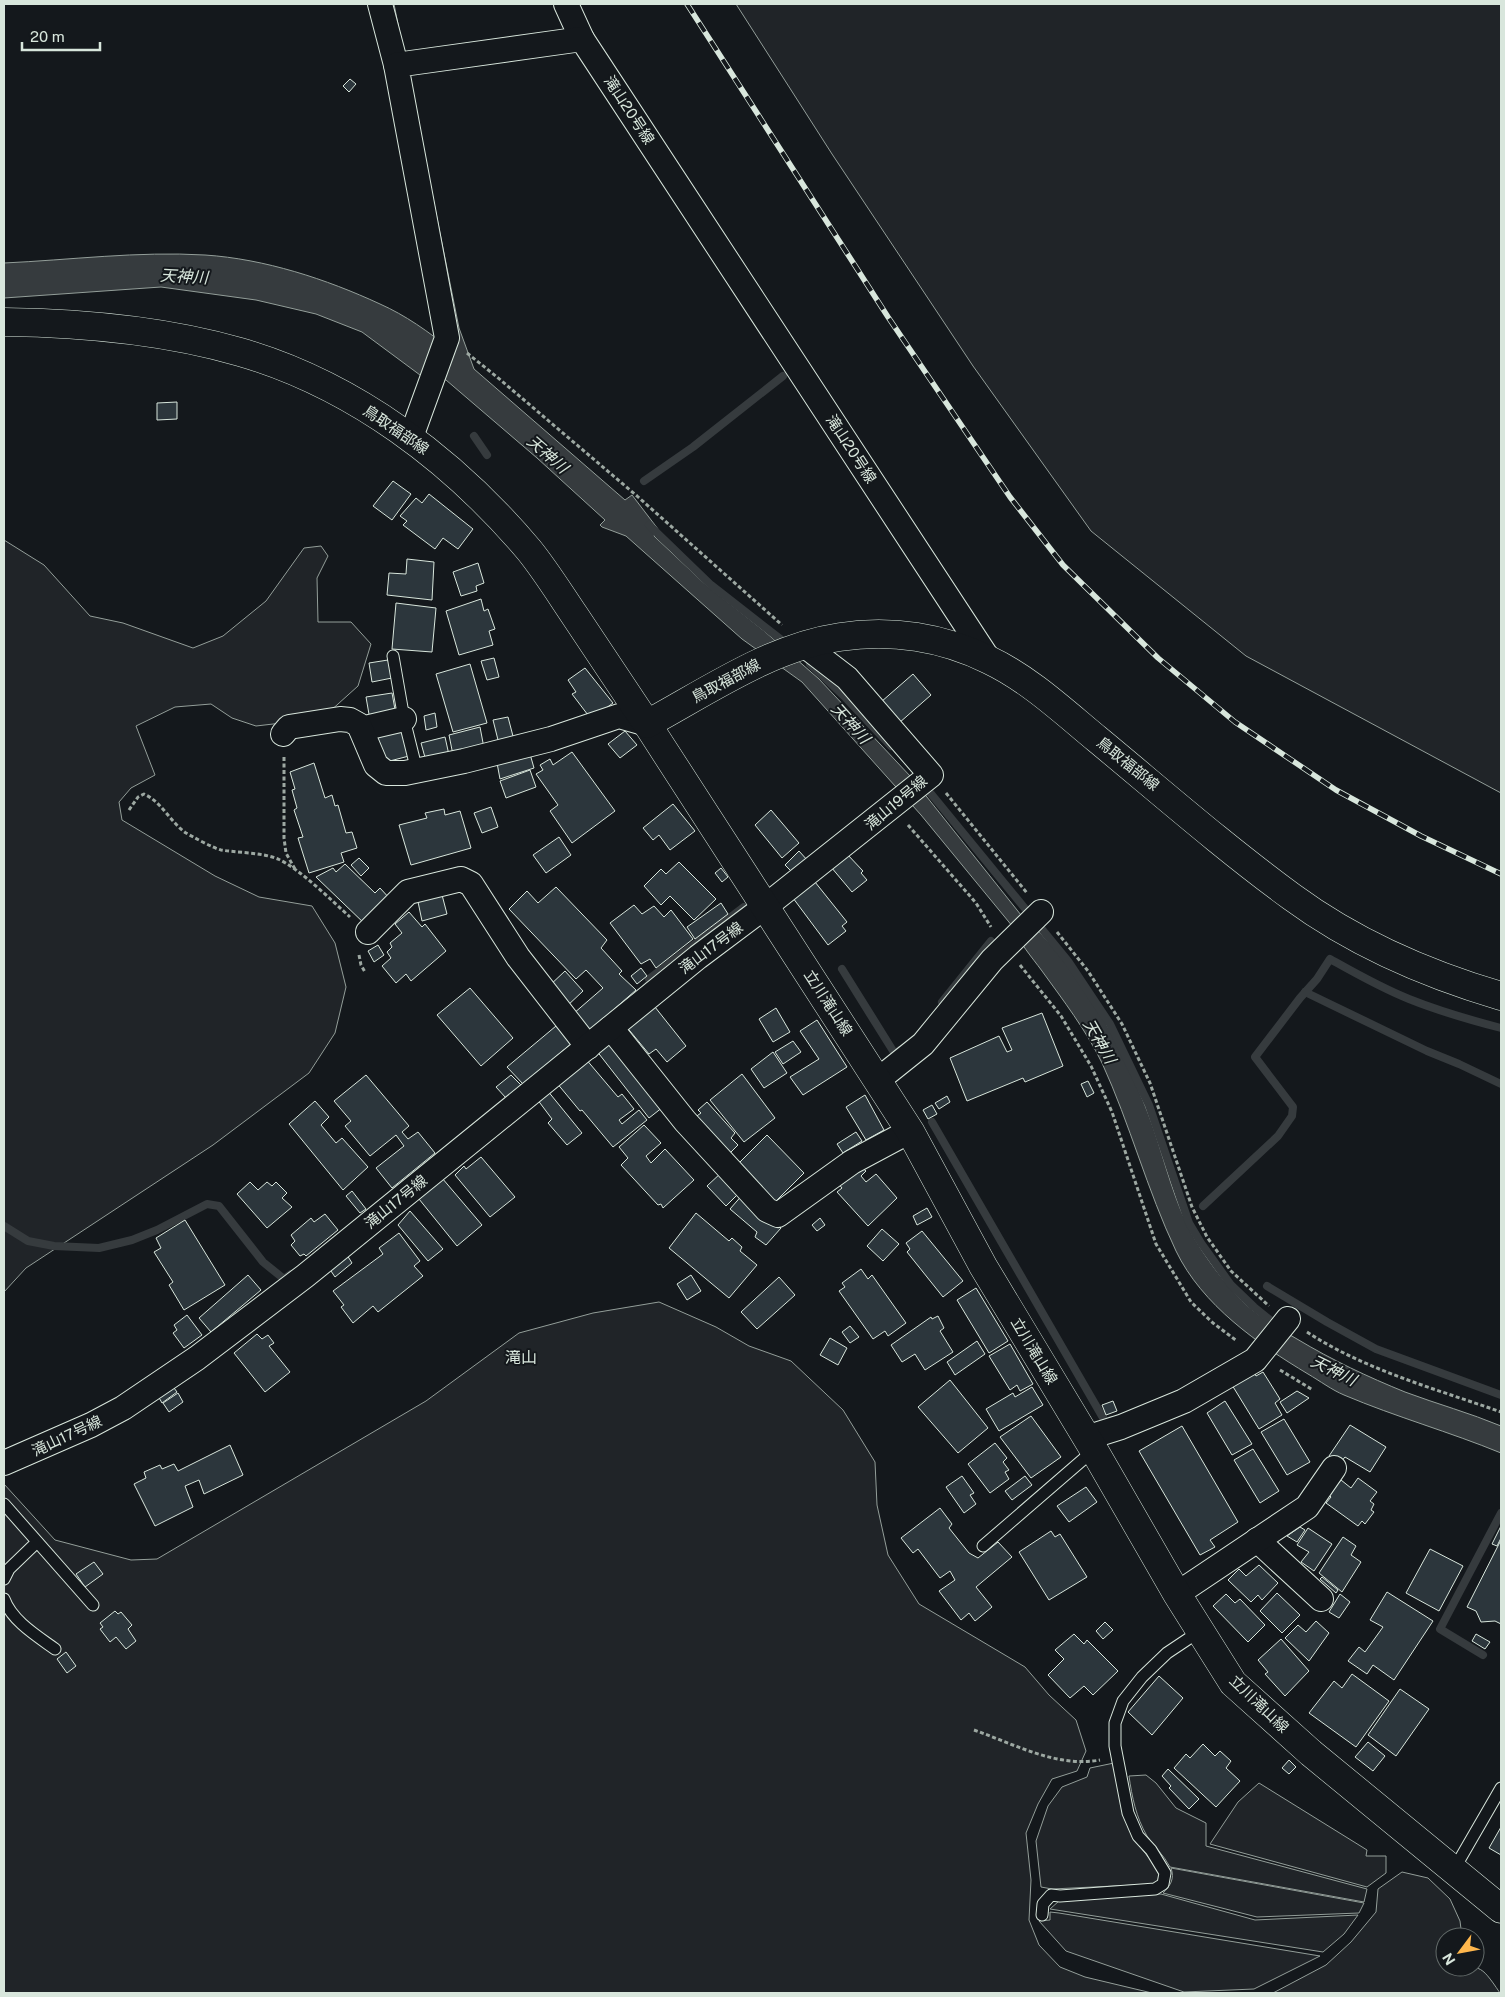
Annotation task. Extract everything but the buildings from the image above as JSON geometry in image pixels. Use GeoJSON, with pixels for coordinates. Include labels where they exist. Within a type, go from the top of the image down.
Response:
{"type":"FeatureCollection","features":[{"type":"Feature","properties":{"kind":"main road","name":"鳥取福部線"},"geometry":{"type":"LineString","coordinates":[[4,322],[108,327],[199,342],[240,352],[276,364],[347,397],[411,438],[473,490],[504,522],[530,552],[647,724],[757,665],[801,647],[846,636],[894,634],[940,641],[989,660],[1010,671],[1058,707],[1257,870],[1328,922],[1396,958],[1429,972],[1501,996]]}},
{"type":"Feature","properties":{"kind":"main road","name":"立川滝山線"},"geometry":{"type":"LineString","coordinates":[[647,724],[910,1131],[983,1266],[1177,1594],[1233,1683],[1311,1753],[1501,1909]]}},
{"type":"Feature","properties":{"kind":"street"},"geometry":{"type":"LineString","coordinates":[[380,4],[396,65],[447,340],[411,438]]}},
{"type":"Feature","properties":{"kind":"street","name":"滝山20号線"},"geometry":{"type":"LineString","coordinates":[[566,4],[582,39],[989,660]]}},
{"type":"Feature","properties":{"kind":"street"},"geometry":{"type":"LineString","coordinates":[[396,65],[582,39]]}},
{"type":"Feature","properties":{"kind":"street","name":"滝山19号線"},"geometry":{"type":"LineString","coordinates":[[766,906],[931,775],[847,678],[801,647]]}},
{"type":"Feature","properties":{"kind":"street"},"geometry":{"type":"LineString","coordinates":[[283,734],[289,726],[340,719],[350,720],[359,724],[376,765],[386,772],[405,773],[551,740],[619,716],[647,724]]}},
{"type":"Feature","properties":{"kind":"street"},"geometry":{"type":"LineString","coordinates":[[361,730],[404,719]]}},
{"type":"Feature","properties":{"kind":"street"},"geometry":{"type":"LineString","coordinates":[[368,932],[408,892],[461,879],[470,884],[518,957],[588,1047]]}},
{"type":"Feature","properties":{"kind":"street","name":"滝山17号線"},"geometry":{"type":"LineString","coordinates":[[4,1463],[42,1448],[115,1413],[196,1358],[313,1270],[698,957],[766,906]]}},
{"type":"Feature","properties":{"kind":"street"},"geometry":{"type":"LineString","coordinates":[[878,1080],[923,1044],[992,960],[1041,912]]}},
{"type":"Feature","properties":{"kind":"street"},"geometry":{"type":"LineString","coordinates":[[611,1028],[685,1121],[767,1210],[778,1215],[852,1162],[910,1131]]}},
{"type":"Feature","properties":{"kind":"street"},"geometry":{"type":"LineString","coordinates":[[1090,1444],[1121,1427],[1184,1401],[1255,1360],[1286,1322]]}},
{"type":"Feature","properties":{"kind":"street"},"geometry":{"type":"LineString","coordinates":[[1177,1594],[1307,1507],[1334,1468]]}},
{"type":"Feature","properties":{"kind":"street"},"geometry":{"type":"LineString","coordinates":[[1258,1540],[1321,1599]]}},
{"type":"Feature","properties":{"kind":"lane"},"geometry":{"type":"LineString","coordinates":[[393,656],[404,719],[417,770]]}},
{"type":"Feature","properties":{"kind":"lane"},"geometry":{"type":"LineString","coordinates":[[983,1546],[1090,1444]]}},
{"type":"Feature","properties":{"kind":"lane"},"geometry":{"type":"LineString","coordinates":[[4,1504],[93,1605]]}},
{"type":"Feature","properties":{"kind":"lane"},"geometry":{"type":"LineString","coordinates":[[4,1579],[9,1569],[38,1542]]}},
{"type":"Feature","properties":{"kind":"lane"},"geometry":{"type":"LineString","coordinates":[[4,1599],[6,1606],[31,1632],[55,1649]]}},
{"type":"Feature","properties":{"kind":"lane"},"geometry":{"type":"LineString","coordinates":[[1042,1915],[1043,1904],[1051,1895],[1060,1896],[1155,1889],[1163,1884],[1166,1873],[1151,1850],[1138,1836],[1128,1813],[1115,1746],[1115,1723],[1123,1701],[1142,1677],[1167,1653],[1200,1632]]}},
{"type":"Feature","properties":{"kind":"lane"},"geometry":{"type":"LineString","coordinates":[[1453,1871],[1501,1788]]}},
{"type":"Feature","properties":{"kind":"path"},"geometry":{"type":"LineString","coordinates":[[447,340],[497,376],[636,496],[801,647]]}},
{"type":"Feature","properties":{"kind":"path"},"geometry":{"type":"LineString","coordinates":[[283,734],[284,838],[286,853],[296,872]]}},
{"type":"Feature","properties":{"kind":"path"},"geometry":{"type":"LineString","coordinates":[[931,775],[1088,971],[1122,1024],[1150,1084],[1192,1207],[1207,1237],[1231,1271],[1286,1322],[1322,1342],[1375,1367],[1501,1412]]}},
{"type":"Feature","properties":{"kind":"path"},"geometry":{"type":"LineString","coordinates":[[129,810],[138,797],[144,794],[150,797],[186,833],[214,848],[263,855],[278,860],[296,872],[368,932]]}},
{"type":"Feature","properties":{"kind":"path"},"geometry":{"type":"LineString","coordinates":[[893,807],[976,903],[1004,948],[1061,1016],[1091,1066],[1112,1112],[1156,1244],[1191,1302],[1214,1323],[1313,1390]]}},
{"type":"Feature","properties":{"kind":"path"},"geometry":{"type":"LineString","coordinates":[[974,1730],[1046,1756],[1076,1762],[1118,1759]]}},
{"type":"Feature","properties":{"kind":"shaded area"},"geometry":{"type":"Polygon","coordinates":[[[736,4],[1501,4],[1501,793],[1246,656],[1091,531],[973,366],[832,154],[736,4]]]}},
{"type":"Feature","properties":{"kind":"shaded area"},"geometry":{"type":"Polygon","coordinates":[[[4,540],[44,565],[90,616],[123,623],[193,648],[223,636],[266,601],[304,548],[321,546],[328,556],[317,578],[318,622],[351,622],[371,644],[358,686],[328,713],[299,721],[256,726],[232,718],[211,704],[175,707],[136,726],[155,775],[131,788],[119,802],[122,820],[215,876],[259,897],[312,906],[335,943],[346,987],[335,1033],[309,1073],[213,1145],[26,1268],[4,1292],[4,540]]]}},
{"type":"Feature","properties":{"kind":"shaded area"},"geometry":{"type":"Polygon","coordinates":[[[659,1302],[716,1327],[749,1346],[791,1361],[843,1410],[875,1462],[877,1505],[888,1555],[919,1604],[1025,1667],[1049,1695],[1076,1720],[1086,1751],[1077,1771],[1052,1779],[1038,1804],[1026,1833],[1031,1880],[1029,1920],[1039,1945],[1060,1967],[1085,1977],[1152,1993],[4,1993],[4,1484],[55,1540],[131,1560],[157,1559],[426,1401],[519,1333],[593,1313],[659,1302]]]}},
{"type":"Feature","properties":{"kind":"shaded area"},"geometry":{"type":"Polygon","coordinates":[[[1114,1763],[1127,1821],[1141,1848],[1158,1869],[1161,1879],[1155,1884],[1052,1889],[1041,1887],[1036,1841],[1048,1806],[1062,1787],[1087,1777],[1090,1768],[1114,1763]]]}},
{"type":"Feature","properties":{"kind":"shaded area"},"geometry":{"type":"Polygon","coordinates":[[[1146,1775],[1156,1783],[1176,1808],[1206,1823],[1206,1846],[1367,1889],[1364,1902],[1170,1867],[1147,1836],[1135,1807],[1129,1776],[1146,1775]]]}},
{"type":"Feature","properties":{"kind":"shaded area"},"geometry":{"type":"Polygon","coordinates":[[[1259,1783],[1367,1850],[1366,1856],[1386,1856],[1386,1873],[1367,1887],[1210,1844],[1238,1802],[1259,1783]]]}},
{"type":"Feature","properties":{"kind":"shaded area"},"geometry":{"type":"Polygon","coordinates":[[[1171,1868],[1364,1903],[1359,1913],[1257,1917],[1163,1893],[1171,1882],[1171,1868]]]}},
{"type":"Feature","properties":{"kind":"shaded area"},"geometry":{"type":"Polygon","coordinates":[[[1402,1872],[1428,1878],[1450,1899],[1461,1927],[1435,1927],[1435,1977],[1485,1977],[1485,1973],[1500,1993],[1273,1993],[1326,1965],[1351,1942],[1376,1912],[1378,1889],[1402,1872]]]}},
{"type":"Feature","properties":{"kind":"shaded area"},"geometry":{"type":"Polygon","coordinates":[[[1161,1894],[1255,1920],[1358,1915],[1344,1934],[1323,1952],[1050,1909],[1059,1901],[1161,1894]]]}},
{"type":"Feature","properties":{"kind":"shaded area"},"geometry":{"type":"Polygon","coordinates":[[[1050,1912],[1320,1956],[1254,1989],[1184,1992],[1066,1951],[1039,1921],[1050,1920],[1050,1912]]]}},
{"type":"Feature","properties":{"kind":"water","name":"天神川"},"geometry":{"type":"Polygon","coordinates":[[[389,4],[394,4],[459,328],[474,369],[625,500],[632,495],[658,529],[654,536],[705,584],[763,630],[819,679],[911,777],[1021,915],[1062,957],[1096,1006],[1125,1060],[1148,1113],[1181,1211],[1192,1234],[1215,1269],[1241,1300],[1267,1321],[1350,1368],[1405,1392],[1501,1426],[1501,1453],[1364,1403],[1330,1388],[1270,1350],[1233,1322],[1216,1306],[1187,1271],[1176,1251],[1156,1204],[1112,1086],[1089,1039],[1022,944],[1013,927],[921,815],[802,682],[742,639],[626,536],[602,527],[600,525],[605,520],[537,458],[446,380],[420,375],[362,332],[316,314],[256,300],[161,287],[4,298],[4,263],[155,254],[228,257],[295,272],[338,286],[389,308],[425,330],[450,349],[389,4]]]}},
{"type":"Feature","properties":{"kind":"waterway"},"geometry":{"type":"LineString","coordinates":[[644,481],[693,447],[783,376]]}},
{"type":"Feature","properties":{"kind":"waterway"},"geometry":{"type":"LineString","coordinates":[[474,436],[487,455]]}},
{"type":"Feature","properties":{"kind":"waterway"},"geometry":{"type":"LineString","coordinates":[[649,525],[711,585],[788,645]]}},
{"type":"Feature","properties":{"kind":"waterway","name":"天神川"},"geometry":{"type":"LineString","coordinates":[[810,664],[844,696],[891,746]]}},
{"type":"Feature","properties":{"kind":"waterway","name":"天神川"},"geometry":{"type":"LineString","coordinates":[[923,784],[1068,961],[1110,1024],[1149,1105],[1189,1223],[1231,1285],[1275,1324]]}},
{"type":"Feature","properties":{"kind":"waterway"},"geometry":{"type":"LineString","coordinates":[[646,987],[651,982],[649,979],[744,907]]}},
{"type":"Feature","properties":{"kind":"waterway"},"geometry":{"type":"LineString","coordinates":[[942,1002],[991,941]]}},
{"type":"Feature","properties":{"kind":"waterway"},"geometry":{"type":"LineString","coordinates":[[1203,1206],[1278,1136],[1292,1116],[1293,1107],[1255,1057],[1317,979],[1330,959],[1378,985],[1409,999],[1501,1028]]}},
{"type":"Feature","properties":{"kind":"waterway"},"geometry":{"type":"LineString","coordinates":[[842,969],[895,1054],[900,1050]]}},
{"type":"Feature","properties":{"kind":"waterway"},"geometry":{"type":"LineString","coordinates":[[1305,992],[1427,1051],[1501,1084]]}},
{"type":"Feature","properties":{"kind":"waterway"},"geometry":{"type":"LineString","coordinates":[[932,1122],[1106,1423],[1111,1420]]}},
{"type":"Feature","properties":{"kind":"waterway"},"geometry":{"type":"LineString","coordinates":[[4,1226],[28,1241],[54,1246],[99,1248],[132,1240],[157,1230],[207,1204],[219,1206],[263,1262],[284,1279],[291,1274]]}},
{"type":"Feature","properties":{"kind":"waterway"},"geometry":{"type":"LineString","coordinates":[[1267,1286],[1376,1349],[1501,1395]]}},
{"type":"Feature","properties":{"kind":"waterway"},"geometry":{"type":"LineString","coordinates":[[1483,1655],[1440,1629],[1501,1513]]}},
{"type":"Feature","properties":{"kind":"railway"},"geometry":{"type":"LineString","coordinates":[[687,4],[888,317],[1010,497],[1063,565],[1158,658],[1235,722],[1336,790],[1421,836],[1501,874]]}},
{"type":"Feature","properties":{"kind":"district","name":"滝山"},"geometry":{"type":"Point","coordinates":[521,1357]}}]}
